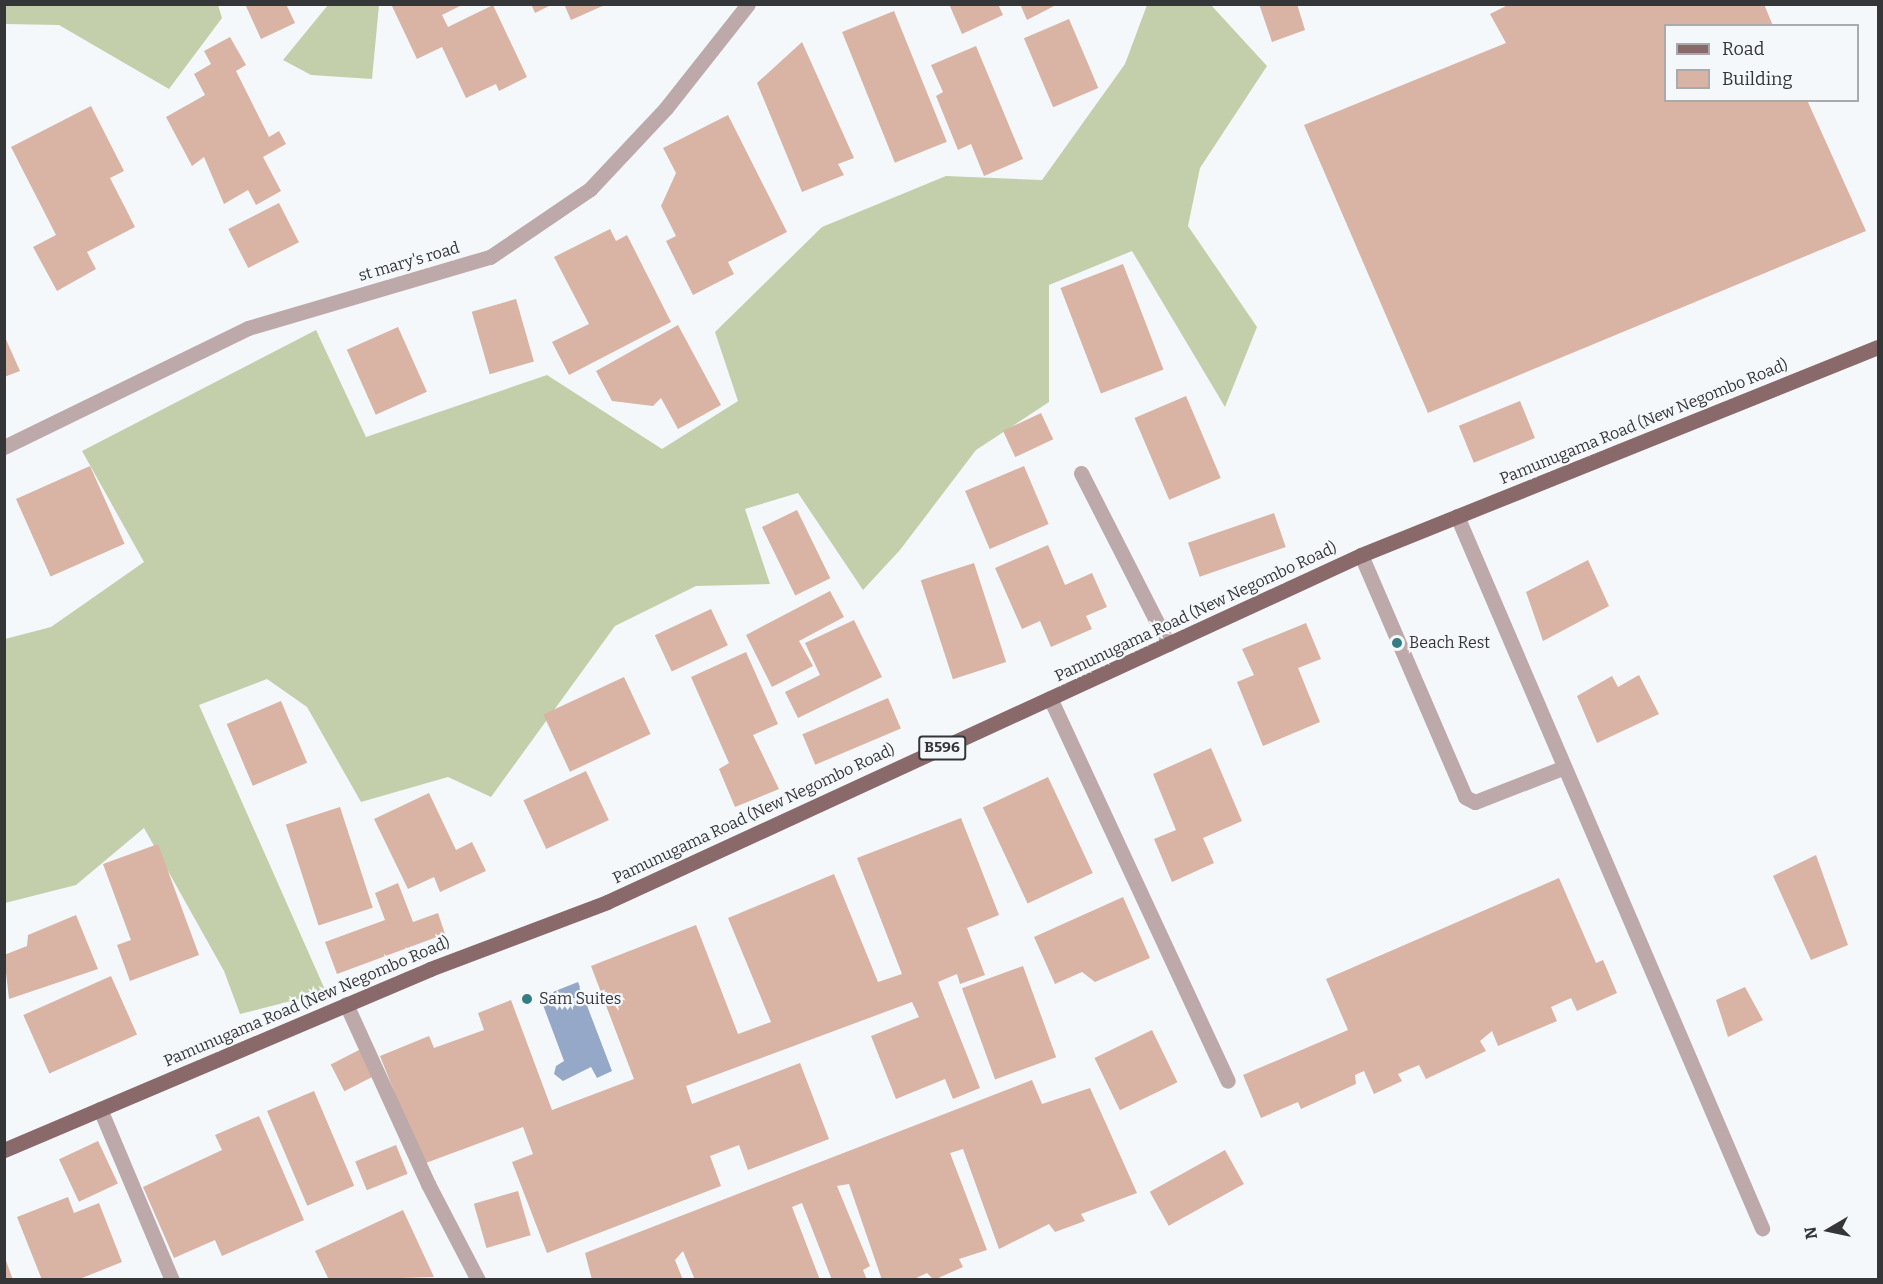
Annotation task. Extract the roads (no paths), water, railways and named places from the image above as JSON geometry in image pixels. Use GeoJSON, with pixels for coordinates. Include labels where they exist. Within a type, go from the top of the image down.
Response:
{"type":"FeatureCollection","features":[{"type":"Feature","properties":{"kind":"main road","name":"Pamunugama Road (New Negombo Road)"},"geometry":{"type":"LineString","coordinates":[[5,1148],[346,1004],[607,902],[1361,555],[1878,347]]}},
{"type":"Feature","properties":{"kind":"street","name":"st mary's road"},"geometry":{"type":"LineString","coordinates":[[4,447],[248,328],[490,257],[590,189],[666,108],[748,4]]}},
{"type":"Feature","properties":{"kind":"street"},"geometry":{"type":"LineString","coordinates":[[1081,473],[1168,644]]}},
{"type":"Feature","properties":{"kind":"street"},"geometry":{"type":"LineString","coordinates":[[1457,516],[1562,768],[1762,1228]]}},
{"type":"Feature","properties":{"kind":"street"},"geometry":{"type":"LineString","coordinates":[[1361,555],[1465,797],[1475,802],[1562,768]]}},
{"type":"Feature","properties":{"kind":"street"},"geometry":{"type":"LineString","coordinates":[[1050,698],[1228,1081]]}},
{"type":"Feature","properties":{"kind":"street"},"geometry":{"type":"LineString","coordinates":[[346,1004],[428,1184],[478,1280]]}},
{"type":"Feature","properties":{"kind":"street"},"geometry":{"type":"LineString","coordinates":[[100,1109],[172,1280]]}},
{"type":"Feature","properties":{"kind":"water"},"geometry":{"type":"Polygon","coordinates":[[[578,982],[612,1071],[597,1078],[591,1067],[563,1081],[554,1074],[556,1066],[564,1061],[540,997],[578,982]]]}},
{"type":"Feature","properties":{"kind":"place","name":"Beach Rest"},"geometry":{"type":"Point","coordinates":[1397,643]}},
{"type":"Feature","properties":{"kind":"place","name":"Sam Suites"},"geometry":{"type":"Point","coordinates":[527,999]}}]}
